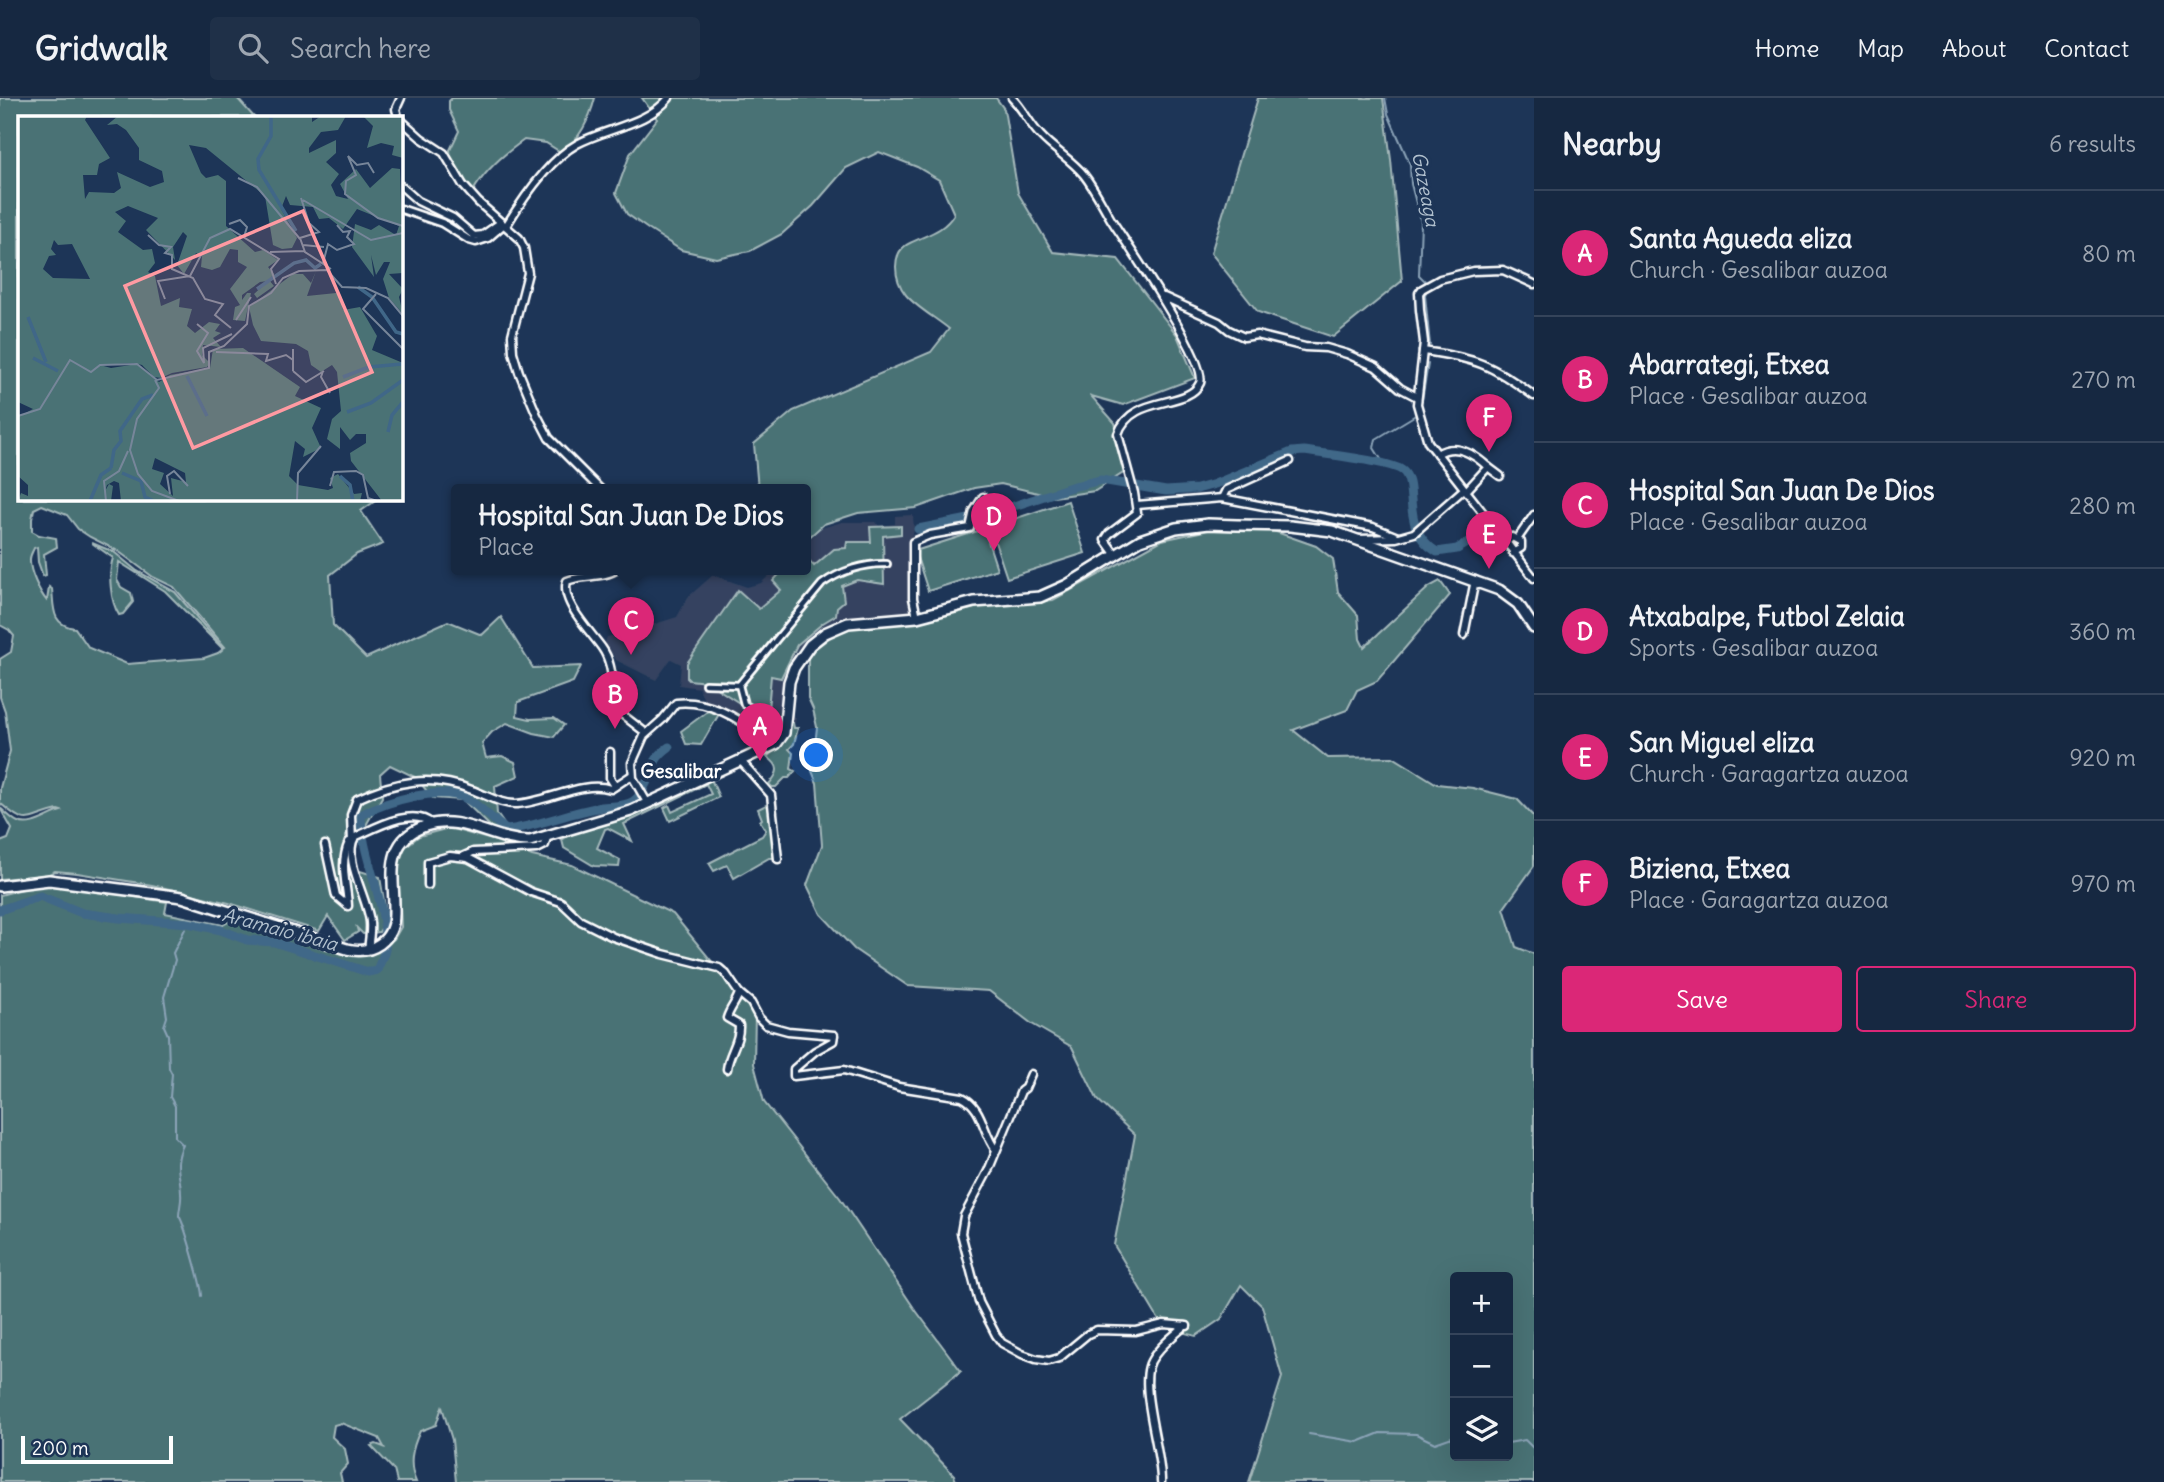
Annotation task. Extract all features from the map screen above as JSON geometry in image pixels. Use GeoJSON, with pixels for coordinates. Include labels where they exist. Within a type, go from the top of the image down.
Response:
{"type":"FeatureCollection","features":[{"type":"Feature","properties":{"kind":"main road"},"geometry":{"type":"LineString","coordinates":[[0,886],[49,880],[182,897],[347,949],[368,950],[381,944],[390,932],[394,913],[392,869],[396,852],[411,833],[432,824],[465,825],[514,840],[530,841],[646,801],[776,744],[783,737],[791,677],[797,662],[810,645],[840,625],[916,617],[974,602],[1040,597],[1067,585],[1115,554],[1158,533],[1199,525],[1315,528],[1358,539],[1475,580],[1511,597],[1534,628]]}},
{"type":"Feature","properties":{"kind":"street"},"geometry":{"type":"LineString","coordinates":[[398,116],[396,109],[401,98]]}},
{"type":"Feature","properties":{"kind":"street"},"geometry":{"type":"LineString","coordinates":[[402,209],[442,223],[469,240],[476,242],[488,239],[566,150],[654,111],[669,98]]}},
{"type":"Feature","properties":{"kind":"street"},"geometry":{"type":"LineString","coordinates":[[1012,98],[1021,107],[1029,124],[1043,139],[1084,175],[1162,296],[1197,361],[1202,377],[1199,386],[1189,393],[1130,415],[1121,425],[1118,434],[1137,513],[1105,540],[1115,554]]}},
{"type":"Feature","properties":{"kind":"street"},"geometry":{"type":"LineString","coordinates":[[402,122],[444,153],[463,186],[519,237],[528,265],[527,286],[512,335],[513,352],[519,372],[549,438],[595,484]]}},
{"type":"Feature","properties":{"kind":"street"},"geometry":{"type":"LineString","coordinates":[[402,187],[418,201],[453,218],[474,236],[483,235],[497,223],[503,225]]}},
{"type":"Feature","properties":{"kind":"street"},"geometry":{"type":"LineString","coordinates":[[1534,284],[1503,270],[1473,271],[1440,279],[1422,289],[1419,293],[1423,351],[1417,397],[1421,424],[1428,442],[1534,579]]}},
{"type":"Feature","properties":{"kind":"street"},"geometry":{"type":"LineString","coordinates":[[1162,296],[1219,322],[1238,335],[1256,335],[1347,354],[1376,368],[1400,388],[1417,397]]}},
{"type":"Feature","properties":{"kind":"street"},"geometry":{"type":"LineString","coordinates":[[1423,351],[1487,364],[1534,396]]}},
{"type":"Feature","properties":{"kind":"street"},"geometry":{"type":"LineString","coordinates":[[1437,454],[1446,449],[1460,450],[1476,457],[1500,476]]}},
{"type":"Feature","properties":{"kind":"street"},"geometry":{"type":"LineString","coordinates":[[1222,498],[1226,490],[1290,461]]}},
{"type":"Feature","properties":{"kind":"street"},"geometry":{"type":"LineString","coordinates":[[1358,539],[1398,537],[1417,530],[1488,467]]}},
{"type":"Feature","properties":{"kind":"street"},"geometry":{"type":"LineString","coordinates":[[916,617],[913,542],[930,535],[970,528],[983,497]]}},
{"type":"Feature","properties":{"kind":"street"},"geometry":{"type":"LineString","coordinates":[[1137,505],[1222,498],[1373,527],[1398,537]]}},
{"type":"Feature","properties":{"kind":"street"},"geometry":{"type":"LineString","coordinates":[[1518,538],[1534,515]]}},
{"type":"Feature","properties":{"kind":"street"},"geometry":{"type":"LineString","coordinates":[[1504,540],[1510,537],[1518,538]]}},
{"type":"Feature","properties":{"kind":"street"},"geometry":{"type":"LineString","coordinates":[[1513,553],[1517,553],[1522,547],[1518,538]]}},
{"type":"Feature","properties":{"kind":"street"},"geometry":{"type":"LineString","coordinates":[[739,685],[822,584],[839,573],[858,567],[887,564]]}},
{"type":"Feature","properties":{"kind":"street"},"geometry":{"type":"LineString","coordinates":[[596,575],[574,578],[567,581],[565,587],[589,634],[604,649],[612,673],[619,712],[646,733]]}},
{"type":"Feature","properties":{"kind":"street"},"geometry":{"type":"LineString","coordinates":[[1464,635],[1475,580]]}},
{"type":"Feature","properties":{"kind":"street"},"geometry":{"type":"LineString","coordinates":[[705,684],[739,685]]}},
{"type":"Feature","properties":{"kind":"street"},"geometry":{"type":"LineString","coordinates":[[739,685],[744,704],[771,721]]}},
{"type":"Feature","properties":{"kind":"street"},"geometry":{"type":"LineString","coordinates":[[646,801],[632,775],[632,763],[646,733],[663,719],[676,703],[699,702],[721,710],[764,737],[762,742],[765,751]]}},
{"type":"Feature","properties":{"kind":"street"},"geometry":{"type":"LineString","coordinates":[[610,752],[610,778],[613,787]]}},
{"type":"Feature","properties":{"kind":"street"},"geometry":{"type":"LineString","coordinates":[[740,760],[771,795],[778,859]]}},
{"type":"Feature","properties":{"kind":"street"},"geometry":{"type":"LineString","coordinates":[[368,950],[370,923],[362,888],[355,874],[352,843],[351,815],[358,799],[383,787],[411,782],[448,783],[515,805],[548,800],[598,785],[613,787],[632,775]]}},
{"type":"Feature","properties":{"kind":"street"},"geometry":{"type":"LineString","coordinates":[[352,843],[355,837],[402,819],[417,817],[432,824]]}},
{"type":"Feature","properties":{"kind":"street"},"geometry":{"type":"LineString","coordinates":[[464,856],[473,852],[537,849],[545,845],[547,837]]}},
{"type":"Feature","properties":{"kind":"street"},"geometry":{"type":"LineString","coordinates":[[325,845],[336,896],[348,906],[344,861],[347,845],[350,841],[352,843]]}},
{"type":"Feature","properties":{"kind":"street"},"geometry":{"type":"LineString","coordinates":[[428,885],[428,862],[450,856],[464,856],[531,892],[561,902],[581,921],[613,937],[663,954],[719,968],[768,1026],[788,1031],[834,1035],[833,1041],[815,1051],[794,1069],[795,1076],[844,1070],[899,1087],[962,1097],[971,1102],[977,1110],[996,1150]]}},
{"type":"Feature","properties":{"kind":"street"},"geometry":{"type":"LineString","coordinates":[[727,1069],[728,1057],[736,1045],[739,1025],[727,1018],[739,993]]}},
{"type":"Feature","properties":{"kind":"street"},"geometry":{"type":"LineString","coordinates":[[1031,1074],[1021,1091],[988,1171],[964,1216],[961,1233],[979,1302],[990,1327],[1002,1343],[1022,1354],[1049,1361],[1059,1358],[1088,1334],[1097,1330],[1136,1331],[1164,1324],[1186,1326],[1159,1352],[1149,1366],[1150,1415],[1160,1458],[1161,1482]]}},
{"type":"Feature","properties":{"kind":"shaded area"},"geometry":{"type":"Polygon","coordinates":[[[913,515],[914,530],[910,546],[913,610],[843,617],[809,636],[795,653],[783,679],[780,714],[796,718],[795,723],[789,722],[770,746],[763,742],[766,738],[704,700],[699,688],[679,685],[681,664],[671,659],[656,680],[616,660],[605,643],[607,637],[677,617],[688,597],[713,575],[747,587],[761,583],[770,575],[811,575],[811,538],[821,528],[842,522],[876,522],[879,526],[895,524],[895,516],[913,515]]]}},
{"type":"Feature","properties":{"kind":"green space"},"geometry":{"type":"Polygon","coordinates":[[[0,98],[237,98],[253,116],[18,116],[18,500],[377,500],[361,511],[383,544],[357,554],[330,575],[333,625],[366,658],[448,621],[482,635],[501,617],[533,668],[581,666],[573,682],[518,702],[517,716],[530,719],[554,718],[564,725],[554,737],[507,723],[492,732],[482,743],[486,758],[502,756],[515,762],[518,776],[495,786],[497,814],[511,834],[494,830],[463,800],[433,798],[415,777],[390,765],[380,774],[382,797],[365,827],[345,835],[350,868],[380,877],[387,919],[379,932],[363,934],[357,928],[358,932],[345,940],[328,916],[319,931],[229,903],[152,885],[55,871],[47,875],[0,879],[0,842],[8,839],[12,829],[0,808],[15,821],[23,823],[34,822],[61,811],[28,819],[17,816],[0,803],[0,788],[10,751],[5,711],[0,697],[0,659],[11,652],[14,636],[0,625],[0,98]],[[42,505],[34,509],[32,531],[56,538],[57,547],[44,554],[46,575],[43,576],[38,562],[37,547],[31,555],[30,564],[41,593],[47,601],[49,587],[52,589],[58,619],[75,628],[89,648],[127,664],[204,658],[223,649],[165,591],[119,562],[117,580],[121,587],[131,593],[133,602],[119,615],[111,587],[113,558],[92,543],[114,552],[137,571],[175,592],[223,648],[225,647],[174,587],[153,577],[118,551],[78,529],[67,515],[42,505]]]}},
{"type":"Feature","properties":{"kind":"green space"},"geometry":{"type":"Polygon","coordinates":[[[452,98],[595,98],[583,128],[562,153],[546,143],[524,140],[495,164],[472,193],[451,158],[450,150],[459,131],[449,110],[449,101],[452,98]]]}},
{"type":"Feature","properties":{"kind":"green space"},"geometry":{"type":"Polygon","coordinates":[[[642,98],[996,98],[1004,109],[1018,193],[1053,252],[1118,259],[1177,335],[1195,378],[1123,405],[1091,396],[1115,423],[1128,470],[1095,491],[1054,497],[1001,484],[974,488],[916,508],[858,513],[824,524],[811,536],[811,484],[758,484],[754,444],[793,411],[931,352],[949,329],[906,295],[897,274],[897,259],[904,247],[940,228],[954,214],[939,180],[917,167],[879,152],[846,168],[813,206],[782,234],[750,251],[716,258],[681,250],[627,214],[616,193],[630,154],[657,119],[642,98]]]}},
{"type":"Feature","properties":{"kind":"green space"},"geometry":{"type":"Polygon","coordinates":[[[1258,98],[1383,98],[1402,281],[1333,337],[1258,312],[1211,253],[1258,98]]]}},
{"type":"Feature","properties":{"kind":"green space"},"geometry":{"type":"Polygon","coordinates":[[[1068,501],[1085,553],[1007,578],[990,527],[1068,501]]]}},
{"type":"Feature","properties":{"kind":"green space"},"geometry":{"type":"Polygon","coordinates":[[[901,526],[901,534],[883,536],[884,584],[857,580],[842,586],[844,601],[837,607],[836,615],[797,645],[781,678],[771,676],[767,721],[707,682],[687,678],[687,663],[738,590],[759,609],[781,590],[773,581],[778,575],[811,575],[811,563],[814,566],[834,549],[846,548],[847,542],[871,542],[870,527],[901,526]]]}},
{"type":"Feature","properties":{"kind":"green space"},"geometry":{"type":"Polygon","coordinates":[[[1218,528],[1265,528],[1316,546],[1333,559],[1338,592],[1358,615],[1360,639],[1364,647],[1429,587],[1440,581],[1450,595],[1377,681],[1357,690],[1347,710],[1293,730],[1328,758],[1393,757],[1437,784],[1473,788],[1517,799],[1534,817],[1534,866],[1504,908],[1516,947],[1534,954],[1534,1482],[1249,1482],[1282,1377],[1262,1306],[1241,1285],[1221,1319],[1196,1336],[1163,1327],[1114,1245],[1135,1135],[1097,1099],[1072,1047],[1032,1024],[989,991],[908,986],[854,949],[821,914],[807,885],[822,845],[817,783],[812,771],[817,727],[808,698],[808,654],[841,629],[931,619],[979,607],[1053,600],[1162,540],[1218,528]]]}},
{"type":"Feature","properties":{"kind":"green space"},"geometry":{"type":"Polygon","coordinates":[[[984,529],[997,569],[928,591],[915,551],[984,529]]]}},
{"type":"Feature","properties":{"kind":"green space"},"geometry":{"type":"Polygon","coordinates":[[[708,711],[719,714],[701,745],[686,744],[681,731],[708,711]]]}},
{"type":"Feature","properties":{"kind":"green space"},"geometry":{"type":"Polygon","coordinates":[[[789,723],[798,728],[794,744],[789,749],[793,753],[791,769],[795,771],[789,778],[772,787],[769,784],[777,770],[775,763],[767,757],[785,738],[789,723]]]}},
{"type":"Feature","properties":{"kind":"green space"},"geometry":{"type":"Polygon","coordinates":[[[711,779],[719,797],[670,821],[664,808],[669,805],[672,812],[711,794],[706,784],[624,824],[632,841],[608,828],[605,829],[597,848],[620,860],[619,867],[594,866],[564,848],[562,840],[569,835],[612,822],[711,779]]]}},
{"type":"Feature","properties":{"kind":"green space"},"geometry":{"type":"Polygon","coordinates":[[[766,805],[770,807],[775,858],[769,858],[734,878],[727,865],[714,871],[709,863],[762,836],[766,830],[760,821],[762,819],[758,809],[766,805]]]}},
{"type":"Feature","properties":{"kind":"green space"},"geometry":{"type":"Polygon","coordinates":[[[449,828],[496,841],[532,856],[572,865],[673,914],[755,1014],[754,1064],[764,1102],[840,1198],[914,1308],[961,1371],[900,1419],[954,1475],[956,1482],[456,1482],[452,1440],[442,1407],[436,1425],[420,1431],[415,1444],[412,1462],[416,1482],[397,1482],[394,1470],[371,1446],[376,1444],[384,1447],[379,1438],[341,1423],[334,1425],[332,1437],[345,1449],[348,1464],[340,1473],[342,1482],[0,1482],[0,895],[38,885],[58,885],[167,902],[165,913],[223,925],[232,920],[337,951],[364,956],[377,952],[394,939],[401,927],[398,866],[405,847],[419,836],[449,828]]]}},
{"type":"Feature","properties":{"kind":"waterway","name":"Gazeaga"},"geometry":{"type":"LineString","coordinates":[[1385,98],[1388,114],[1410,164],[1411,184],[1421,222],[1419,275],[1427,283]]}},
{"type":"Feature","properties":{"kind":"waterway","name":"Gazeaga"},"geometry":{"type":"LineString","coordinates":[[1427,289],[1425,295],[1430,345]]}},
{"type":"Feature","properties":{"kind":"waterway","name":"Gazeaga"},"geometry":{"type":"LineString","coordinates":[[1422,400],[1428,364]]}},
{"type":"Feature","properties":{"kind":"waterway","name":"Gazeaga"},"geometry":{"type":"LineString","coordinates":[[1384,464],[1374,448],[1376,439],[1414,416]]}},
{"type":"Feature","properties":{"kind":"waterway","name":"Aramaio ibaia"},"geometry":{"type":"LineString","coordinates":[[918,529],[984,516],[1071,487],[1101,480],[1166,491],[1197,489],[1292,452],[1304,451],[1372,461],[1403,471],[1410,486],[1418,532],[1437,552],[1457,549],[1474,539],[1496,544]]}},
{"type":"Feature","properties":{"kind":"waterway","name":"Aramaio ibaia"},"geometry":{"type":"LineString","coordinates":[[0,910],[40,896],[82,913],[188,923],[221,930],[247,940],[274,942],[368,972],[377,970],[385,950],[385,933],[365,848],[361,815],[413,796],[456,795],[476,805],[506,830],[590,809],[622,805],[631,803],[638,797],[653,765],[669,747]]}},
{"type":"Feature","properties":{"kind":"waterway"},"geometry":{"type":"LineString","coordinates":[[188,923],[173,953],[175,960],[164,997],[167,1017],[164,1026],[168,1035],[169,1068],[172,1074],[170,1097],[175,1106],[175,1137],[183,1145],[178,1164],[181,1197],[179,1216],[202,1296]]}},
{"type":"Feature","properties":{"kind":"waterway"},"geometry":{"type":"LineString","coordinates":[[1309,1434],[1358,1442],[1380,1433],[1416,1434],[1435,1443],[1450,1438]]}},
{"type":"Feature","properties":{"kind":"waterway"},"geometry":{"type":"LineString","coordinates":[[1513,1442],[1525,1440],[1534,1449]]}},
{"type":"Feature","properties":{"kind":"place","name":"Biziena, Etxea"},"geometry":{"type":"Point","coordinates":[1489,452]}},
{"type":"Feature","properties":{"kind":"place","name":"Atxabalpe, Futbol Zelaia"},"geometry":{"type":"Point","coordinates":[994,551]}},
{"type":"Feature","properties":{"kind":"place","name":"San Miguel eliza"},"geometry":{"type":"Point","coordinates":[1489,569]}},
{"type":"Feature","properties":{"kind":"place","name":"Hospital San Juan De Dios"},"geometry":{"type":"Point","coordinates":[631,655]}},
{"type":"Feature","properties":{"kind":"place","name":"Abarrategi, Etxea"},"geometry":{"type":"Point","coordinates":[615,729]}},
{"type":"Feature","properties":{"kind":"place","name":"Santa Agueda eliza"},"geometry":{"type":"Point","coordinates":[760,761]}},
{"type":"Feature","properties":{"kind":"district","name":"Gesalibar"},"geometry":{"type":"Point","coordinates":[681,771]}}]}
